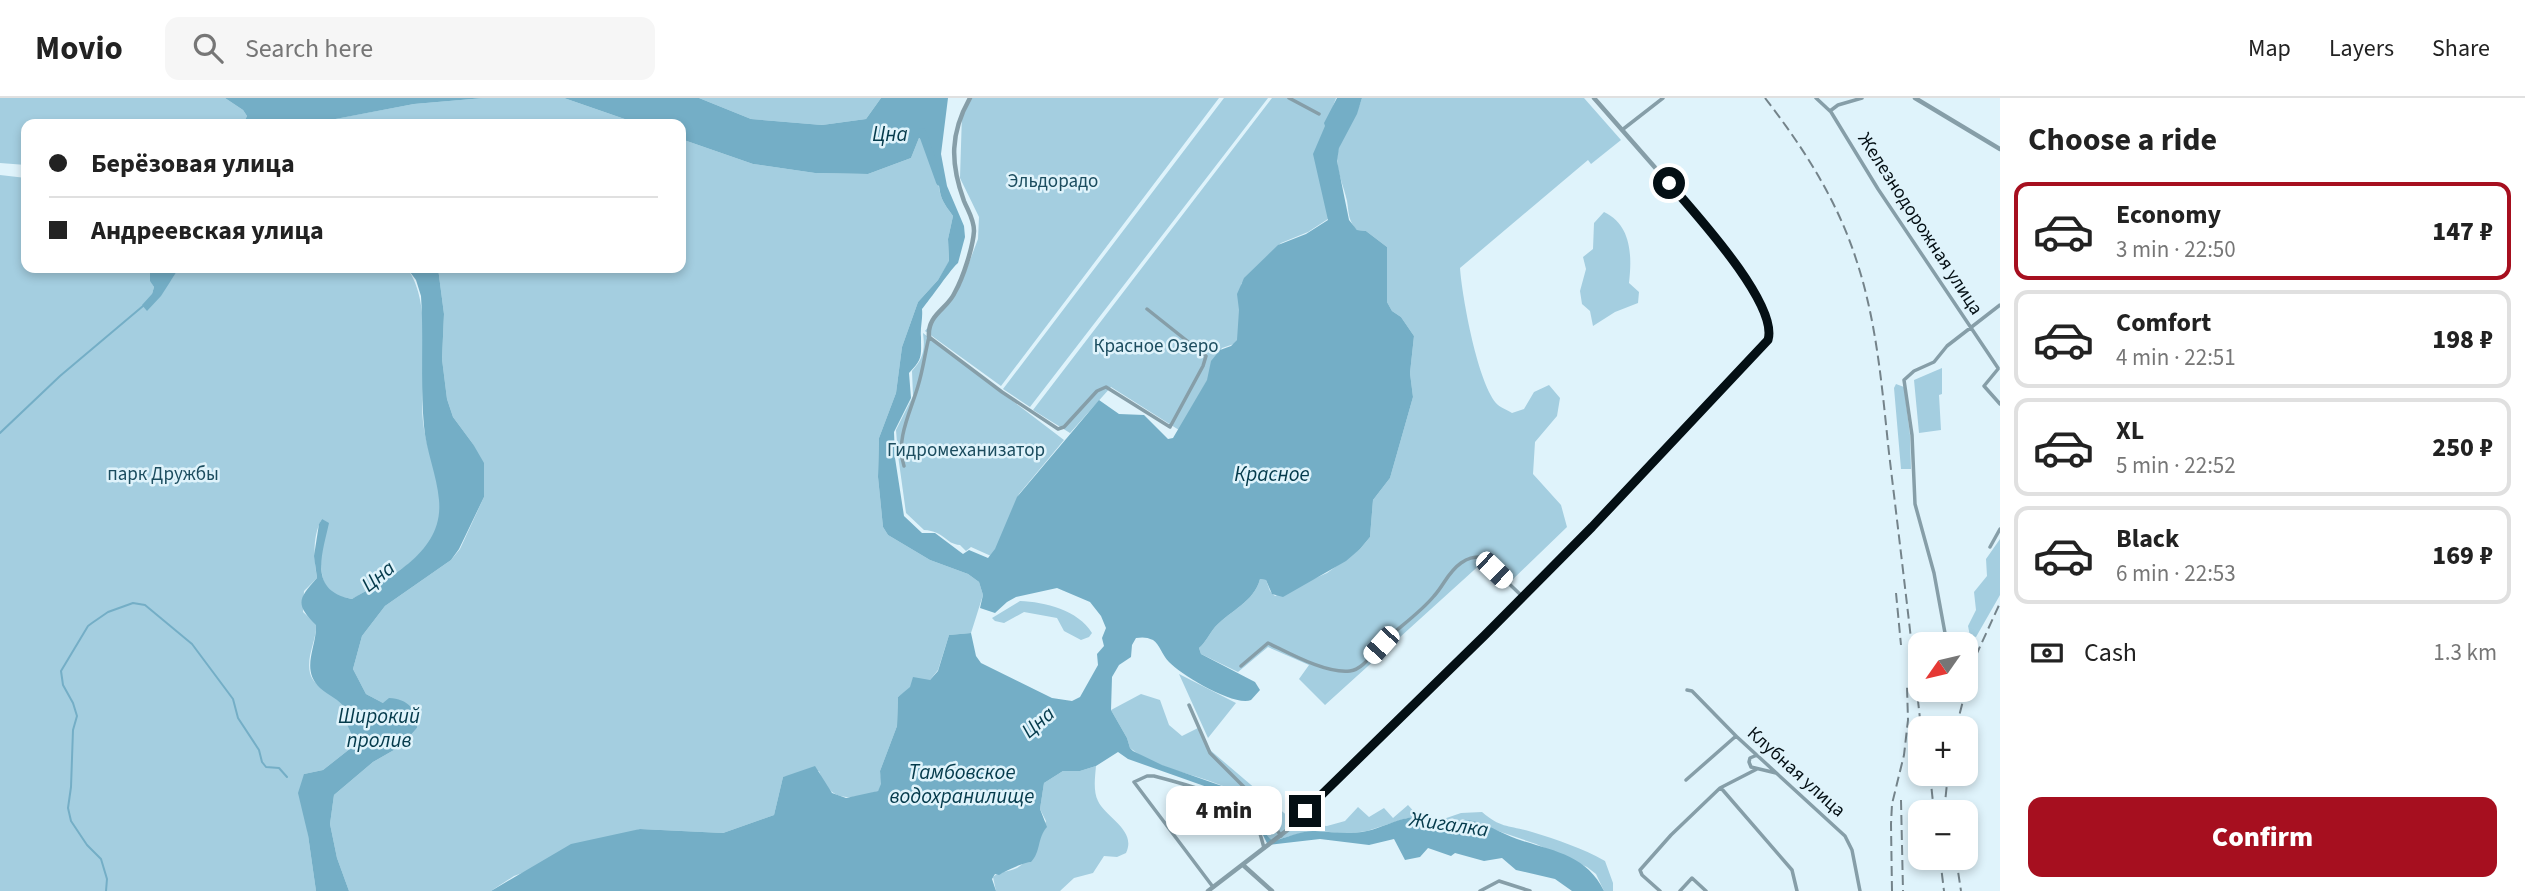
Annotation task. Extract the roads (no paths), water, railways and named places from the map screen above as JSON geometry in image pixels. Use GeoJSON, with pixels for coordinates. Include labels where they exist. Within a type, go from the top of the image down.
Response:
{"type":"FeatureCollection","features":[{"type":"Feature","properties":{"kind":"street"},"geometry":{"type":"LineString","coordinates":[[904,466],[901,457],[903,433],[918,385],[929,330],[939,310],[955,294],[972,243],[973,220],[964,200],[953,155],[954,137],[961,114],[970,98]]}},
{"type":"Feature","properties":{"kind":"street"},"geometry":{"type":"LineString","coordinates":[[1289,98],[1319,114]]}},
{"type":"Feature","properties":{"kind":"street"},"geometry":{"type":"LineString","coordinates":[[1266,847],[1251,815],[1236,805],[1211,793],[1154,776],[1134,782],[1210,889],[1243,865],[1278,838],[1523,597],[1768,340],[1768,323],[1752,288],[1702,221],[1594,98]]}},
{"type":"Feature","properties":{"kind":"street"},"geometry":{"type":"LineString","coordinates":[[1622,130],[1662,98]]}},
{"type":"Feature","properties":{"kind":"street","name":"Железнодорожная улица"},"geometry":{"type":"LineString","coordinates":[[1816,98],[1830,111],[1872,179],[1999,367]]}},
{"type":"Feature","properties":{"kind":"street"},"geometry":{"type":"LineString","coordinates":[[1830,111],[1838,105],[1862,98]]}},
{"type":"Feature","properties":{"kind":"street"},"geometry":{"type":"LineString","coordinates":[[1915,98],[2000,149]]}},
{"type":"Feature","properties":{"kind":"street"},"geometry":{"type":"LineString","coordinates":[[1945,632],[1934,573],[1916,504],[1912,435],[1904,380],[1914,371],[1934,362],[1947,346],[1970,326],[2000,305]]}},
{"type":"Feature","properties":{"kind":"street"},"geometry":{"type":"LineString","coordinates":[[929,337],[1058,429],[1063,429],[1097,391],[1105,387],[1170,427],[1206,356],[1147,309]]}},
{"type":"Feature","properties":{"kind":"street"},"geometry":{"type":"LineString","coordinates":[[1999,367],[1984,386],[2000,404]]}},
{"type":"Feature","properties":{"kind":"street"},"geometry":{"type":"LineString","coordinates":[[1990,547],[2000,528]]}},
{"type":"Feature","properties":{"kind":"street"},"geometry":{"type":"LineString","coordinates":[[1241,666],[1268,643],[1313,663],[1342,671],[1353,671],[1434,597],[1446,577],[1472,556],[1481,557],[1523,597]]}},
{"type":"Feature","properties":{"kind":"street","name":"Клубная улица"},"geometry":{"type":"LineString","coordinates":[[1687,690],[1692,691],[1736,736],[1845,836],[1853,850],[1860,891]]}},
{"type":"Feature","properties":{"kind":"street"},"geometry":{"type":"LineString","coordinates":[[1189,705],[1210,753],[1258,801],[1278,838]]}},
{"type":"Feature","properties":{"kind":"street"},"geometry":{"type":"LineString","coordinates":[[1686,780],[1736,736]]}},
{"type":"Feature","properties":{"kind":"street"},"geometry":{"type":"LineString","coordinates":[[1757,755],[1750,758],[1751,767],[1777,773]]}},
{"type":"Feature","properties":{"kind":"street"},"geometry":{"type":"LineString","coordinates":[[1660,891],[1640,870],[1671,835],[1720,788],[1757,769]]}},
{"type":"Feature","properties":{"kind":"street"},"geometry":{"type":"LineString","coordinates":[[1720,788],[1793,870],[1797,891]]}},
{"type":"Feature","properties":{"kind":"street"},"geometry":{"type":"LineString","coordinates":[[1243,865],[1272,891]]}},
{"type":"Feature","properties":{"kind":"street"},"geometry":{"type":"LineString","coordinates":[[1680,891],[1692,878],[1706,891]]}},
{"type":"Feature","properties":{"kind":"street"},"geometry":{"type":"LineString","coordinates":[[1480,891],[1499,881],[1530,891]]}},
{"type":"Feature","properties":{"kind":"water"},"geometry":{"type":"Polygon","coordinates":[[[225,98],[484,98],[414,104],[335,119],[246,119],[247,116],[243,110],[225,98]]]}},
{"type":"Feature","properties":{"kind":"water"},"geometry":{"type":"Polygon","coordinates":[[[564,98],[699,98],[751,119],[822,125],[866,119],[881,98],[948,98],[941,154],[947,186],[964,226],[965,237],[958,263],[922,309],[920,357],[909,373],[911,398],[894,432],[895,458],[904,516],[922,533],[935,533],[963,554],[969,550],[988,558],[995,549],[1017,497],[1099,400],[1119,414],[1144,415],[1168,439],[1173,438],[1207,380],[1211,361],[1220,350],[1231,346],[1237,340],[1237,294],[1244,278],[1278,245],[1306,234],[1328,220],[1313,154],[1324,123],[1337,98],[1362,98],[1357,114],[1339,148],[1337,161],[1349,220],[1357,230],[1366,231],[1387,247],[1387,302],[1414,336],[1410,373],[1413,397],[1390,478],[1373,500],[1370,537],[1346,561],[1283,597],[1272,594],[1266,580],[1260,579],[1253,594],[1215,627],[1199,648],[1201,654],[1255,682],[1260,690],[1251,700],[1233,699],[1196,682],[1175,668],[1153,640],[1140,637],[1136,638],[1132,645],[1131,657],[1119,665],[1112,677],[1111,710],[1133,751],[1162,765],[1242,793],[1264,831],[1273,841],[1310,831],[1341,833],[1372,830],[1408,818],[1437,829],[1467,820],[1578,861],[1597,879],[1604,891],[1572,891],[1555,879],[1516,870],[1502,858],[1484,861],[1455,853],[1451,856],[1428,848],[1420,857],[1405,860],[1394,839],[1369,845],[1320,839],[1268,845],[1248,806],[1241,799],[1128,759],[1118,752],[1096,766],[1080,771],[1063,771],[1044,783],[1040,809],[1047,827],[1036,854],[1031,862],[999,875],[995,874],[992,879],[996,891],[491,891],[571,844],[640,829],[723,833],[774,815],[783,777],[815,766],[832,793],[846,798],[878,791],[881,784],[880,771],[897,726],[898,697],[910,687],[913,677],[930,680],[938,671],[949,635],[971,633],[976,656],[981,663],[1052,698],[1072,701],[1080,697],[1098,665],[1097,654],[1104,646],[1102,638],[1106,628],[1090,602],[1057,588],[1016,597],[995,613],[980,608],[983,595],[979,582],[968,574],[930,560],[888,535],[883,527],[878,477],[879,438],[896,393],[902,347],[918,302],[938,280],[949,261],[948,239],[953,216],[942,199],[934,156],[926,143],[919,138],[911,158],[868,174],[815,173],[753,164],[686,141],[686,119],[625,119],[564,98]]]}},
{"type":"Feature","properties":{"kind":"water"},"geometry":{"type":"Polygon","coordinates":[[[150,273],[176,273],[161,296],[147,311],[142,305],[152,294],[154,287],[150,281],[150,273]]]}},
{"type":"Feature","properties":{"kind":"water","name":"Широкий пролив"},"geometry":{"type":"Polygon","coordinates":[[[411,273],[439,273],[444,314],[442,359],[447,399],[453,417],[484,463],[484,497],[451,560],[385,606],[362,636],[353,669],[366,694],[383,703],[389,698],[406,703],[413,710],[417,728],[401,746],[373,762],[334,795],[330,824],[337,858],[349,891],[316,891],[308,835],[298,793],[304,774],[323,770],[356,744],[346,722],[346,709],[314,681],[310,666],[316,625],[305,612],[302,602],[306,591],[317,578],[314,556],[322,519],[329,523],[323,547],[321,570],[324,580],[338,595],[352,599],[412,561],[433,534],[438,518],[439,500],[424,426],[421,296],[411,273]]]}},
{"type":"Feature","properties":{"kind":"waterway","name":"Цна"},"geometry":{"type":"LineString","coordinates":[[922,132],[940,182]]}},
{"type":"Feature","properties":{"kind":"waterway"},"geometry":{"type":"LineString","coordinates":[[0,433],[60,376],[143,306]]}},
{"type":"Feature","properties":{"kind":"waterway"},"geometry":{"type":"LineString","coordinates":[[106,891],[107,879],[101,859],[87,845],[71,821],[68,808],[73,730],[77,716],[63,685],[61,671],[88,626],[108,612],[133,603],[145,605],[192,644],[233,699],[238,718],[259,750],[262,762],[266,767],[279,768],[287,777]]}},
{"type":"Feature","properties":{"kind":"railway"},"geometry":{"type":"LineString","coordinates":[[1765,98],[1793,136],[1829,195],[1848,237],[1863,283],[1881,380],[1920,716]]}},
{"type":"Feature","properties":{"kind":"railway"},"geometry":{"type":"LineString","coordinates":[[1896,593],[1901,645]]}},
{"type":"Feature","properties":{"kind":"railway"},"geometry":{"type":"LineString","coordinates":[[1959,716],[1973,662],[2000,603]]}},
{"type":"Feature","properties":{"kind":"railway"},"geometry":{"type":"LineString","coordinates":[[1892,891],[1892,804],[1904,755],[1908,720],[1907,687]]}},
{"type":"Feature","properties":{"kind":"railway"},"geometry":{"type":"LineString","coordinates":[[1931,786],[1933,800]]}},
{"type":"Feature","properties":{"kind":"railway"},"geometry":{"type":"LineString","coordinates":[[1945,800],[1947,786]]}},
{"type":"Feature","properties":{"kind":"railway"},"geometry":{"type":"LineString","coordinates":[[1901,800],[1903,891]]}},
{"type":"Feature","properties":{"kind":"railway"},"geometry":{"type":"LineString","coordinates":[[1941,870],[1944,891]]}},
{"type":"Feature","properties":{"kind":"railway"},"geometry":{"type":"LineString","coordinates":[[1958,870],[1961,891]]}},
{"type":"Feature","properties":{"kind":"park label","name":"Эльдорадо"},"geometry":{"type":"Point","coordinates":[1053,181]}},
{"type":"Feature","properties":{"kind":"park label","name":"Красное Озеро"},"geometry":{"type":"Point","coordinates":[1156,346]}},
{"type":"Feature","properties":{"kind":"park label","name":"Гидромеханизатор"},"geometry":{"type":"Point","coordinates":[966,450]}},
{"type":"Feature","properties":{"kind":"park label","name":"парк Дружбы"},"geometry":{"type":"Point","coordinates":[163,474]}},
{"type":"Feature","properties":{"kind":"water label","name":"Красное"},"geometry":{"type":"Point","coordinates":[1272,474]}},
{"type":"Feature","properties":{"kind":"water label","name":"Тамбовское водохранилище"},"geometry":{"type":"Point","coordinates":[962,784]}},
{"type":"Feature","properties":{"kind":"water label","name":"Жигалка"},"geometry":{"type":"Point","coordinates":[1449,824]}}]}
